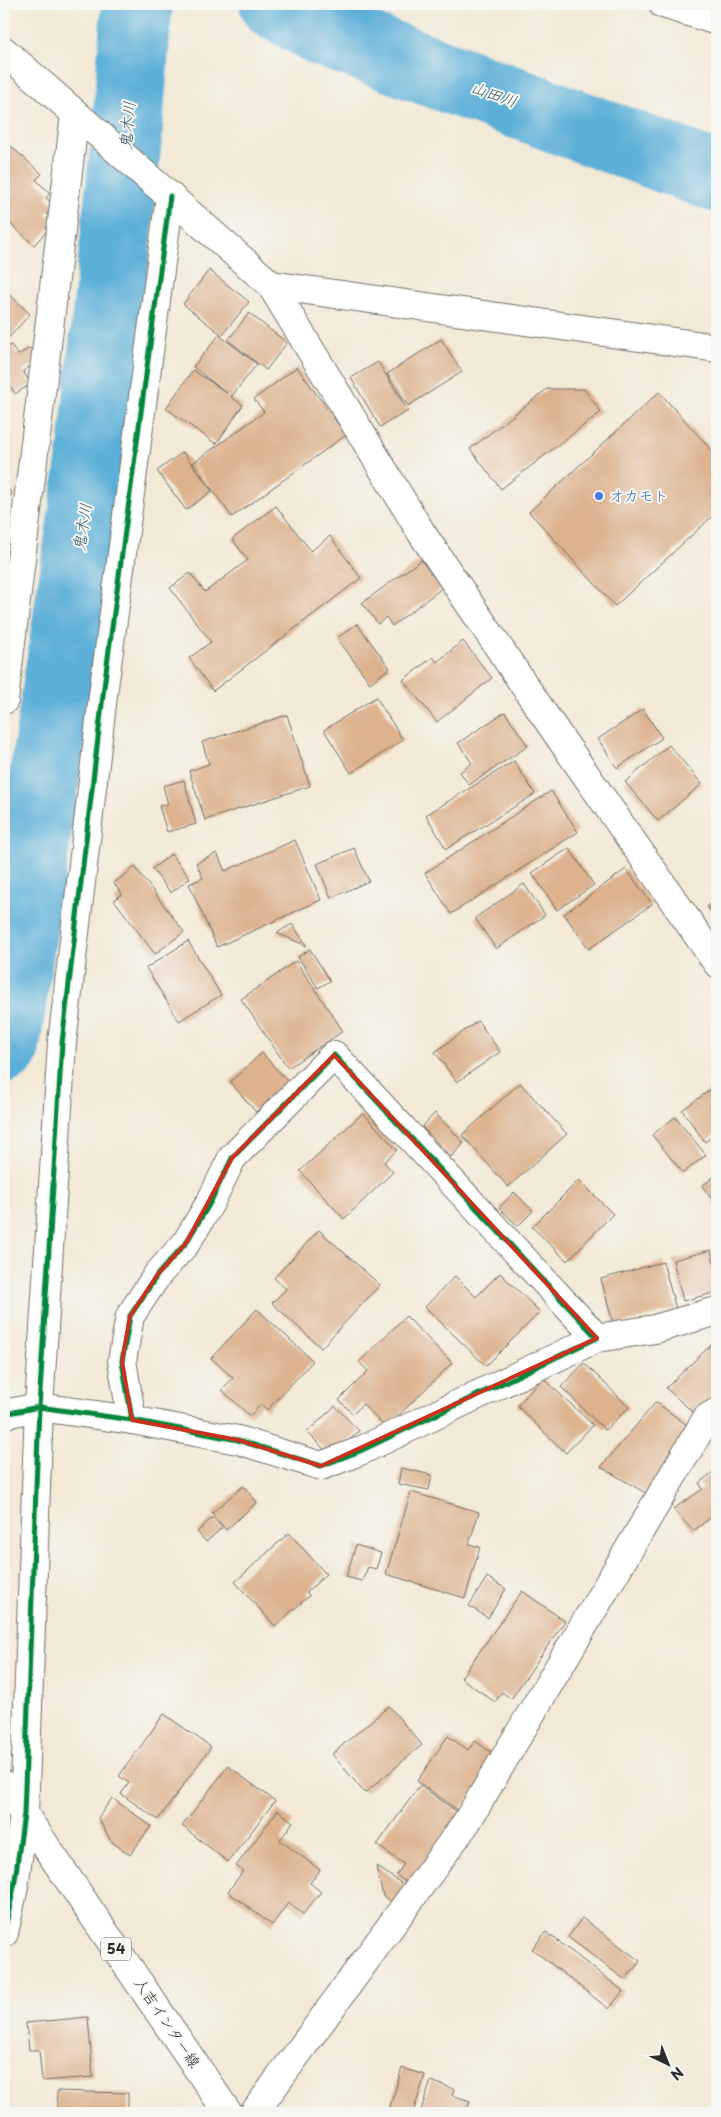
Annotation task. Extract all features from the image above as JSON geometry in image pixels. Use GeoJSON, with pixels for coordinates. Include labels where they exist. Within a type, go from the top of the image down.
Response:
{"type":"FeatureCollection","features":[{"type":"Feature","properties":{"kind":"street"},"geometry":{"type":"LineString","coordinates":[[663,4],[717,21]]}},
{"type":"Feature","properties":{"kind":"street"},"geometry":{"type":"LineString","coordinates":[[4,51],[271,285],[421,532],[549,722],[717,963]]}},
{"type":"Feature","properties":{"kind":"street"},"geometry":{"type":"LineString","coordinates":[[4,700],[75,114]]}},
{"type":"Feature","properties":{"kind":"street"},"geometry":{"type":"LineString","coordinates":[[4,1933],[14,1887],[24,1814],[39,1407],[62,1044],[106,677],[170,196]]}},
{"type":"Feature","properties":{"kind":"street"},"geometry":{"type":"LineString","coordinates":[[271,285],[717,348]]}},
{"type":"Feature","properties":{"kind":"street"},"geometry":{"type":"LineString","coordinates":[[132,1420],[122,1361],[130,1316],[158,1274],[186,1243],[210,1203],[232,1158],[334,1055],[597,1338]]}},
{"type":"Feature","properties":{"kind":"street"},"geometry":{"type":"LineString","coordinates":[[4,1414],[39,1407],[132,1420],[238,1440],[321,1466],[360,1450],[597,1338],[655,1329],[717,1311]]}},
{"type":"Feature","properties":{"kind":"street"},"geometry":{"type":"LineString","coordinates":[[254,2113],[466,1823],[708,1418],[717,1412]]}},
{"type":"Feature","properties":{"kind":"street","name":"人吉インター線"},"geometry":{"type":"LineString","coordinates":[[4,1785],[228,2113]]}},
{"type":"Feature","properties":{"kind":"highlighted area"},"geometry":{"type":"Polygon","coordinates":[[[334,1055],[597,1338],[321,1466],[238,1440],[132,1420],[122,1361],[130,1316],[158,1274],[186,1243],[232,1158],[334,1055]]]}},
{"type":"Feature","properties":{"kind":"building"},"geometry":{"type":"Polygon","coordinates":[[[4,140],[42,174],[36,180],[50,193],[46,198],[54,205],[46,214],[55,222],[34,245],[4,218],[4,140]]]}},
{"type":"Feature","properties":{"kind":"building"},"geometry":{"type":"Polygon","coordinates":[[[209,270],[249,302],[222,335],[183,304],[209,270]]]}},
{"type":"Feature","properties":{"kind":"building"},"geometry":{"type":"Polygon","coordinates":[[[4,289],[30,314],[4,343],[4,289]]]}},
{"type":"Feature","properties":{"kind":"building"},"geometry":{"type":"Polygon","coordinates":[[[249,313],[287,343],[266,370],[228,340],[249,313]]]}},
{"type":"Feature","properties":{"kind":"building"},"geometry":{"type":"Polygon","coordinates":[[[219,335],[257,364],[231,397],[243,405],[216,444],[166,408],[193,370],[227,393],[193,367],[219,335]]]}},
{"type":"Feature","properties":{"kind":"building"},"geometry":{"type":"Polygon","coordinates":[[[441,339],[462,372],[408,406],[387,374],[441,339]]]}},
{"type":"Feature","properties":{"kind":"building"},"geometry":{"type":"Polygon","coordinates":[[[11,345],[18,355],[30,348],[38,361],[23,371],[31,384],[15,394],[4,376],[4,349],[11,345]]]}},
{"type":"Feature","properties":{"kind":"building"},"geometry":{"type":"Polygon","coordinates":[[[378,362],[408,411],[380,427],[351,378],[378,362]]]}},
{"type":"Feature","properties":{"kind":"building"},"geometry":{"type":"Polygon","coordinates":[[[297,367],[346,435],[232,517],[193,463],[264,412],[254,399],[297,367]]]}},
{"type":"Feature","properties":{"kind":"building"},"geometry":{"type":"Polygon","coordinates":[[[547,389],[584,389],[601,412],[501,489],[470,449],[547,389]]]}},
{"type":"Feature","properties":{"kind":"building"},"geometry":{"type":"Polygon","coordinates":[[[659,392],[717,456],[717,512],[615,606],[529,512],[659,392]]]}},
{"type":"Feature","properties":{"kind":"building"},"geometry":{"type":"Polygon","coordinates":[[[183,452],[212,491],[186,510],[157,471],[183,452]]]}},
{"type":"Feature","properties":{"kind":"building"},"geometry":{"type":"Polygon","coordinates":[[[4,484],[12,494],[4,502],[4,484]]]}},
{"type":"Feature","properties":{"kind":"building"},"geometry":{"type":"Polygon","coordinates":[[[276,506],[311,551],[330,536],[361,578],[213,691],[189,658],[211,642],[170,588],[190,573],[205,592],[248,560],[232,539],[276,506]]]}},
{"type":"Feature","properties":{"kind":"building"},"geometry":{"type":"Polygon","coordinates":[[[421,560],[442,588],[392,626],[386,617],[378,624],[362,603],[421,560]]]}},
{"type":"Feature","properties":{"kind":"building"},"geometry":{"type":"Polygon","coordinates":[[[357,624],[390,668],[370,683],[337,638],[357,624]]]}},
{"type":"Feature","properties":{"kind":"building"},"geometry":{"type":"Polygon","coordinates":[[[463,641],[492,678],[437,722],[403,680],[433,657],[437,662],[463,641]]]}},
{"type":"Feature","properties":{"kind":"building"},"geometry":{"type":"Polygon","coordinates":[[[376,697],[403,740],[351,773],[324,730],[376,697]]]}},
{"type":"Feature","properties":{"kind":"building"},"geometry":{"type":"Polygon","coordinates":[[[643,709],[662,738],[617,768],[598,739],[643,709]]]}},
{"type":"Feature","properties":{"kind":"building"},"geometry":{"type":"Polygon","coordinates":[[[505,712],[528,746],[469,785],[460,772],[472,763],[458,743],[505,712]]]}},
{"type":"Feature","properties":{"kind":"building"},"geometry":{"type":"Polygon","coordinates":[[[287,715],[310,786],[205,820],[189,771],[209,764],[202,742],[287,715]]]}},
{"type":"Feature","properties":{"kind":"building"},"geometry":{"type":"Polygon","coordinates":[[[669,745],[702,784],[658,821],[625,782],[669,745]]]}},
{"type":"Feature","properties":{"kind":"building"},"geometry":{"type":"Polygon","coordinates":[[[514,761],[535,794],[446,849],[426,815],[514,761]]]}},
{"type":"Feature","properties":{"kind":"building"},"geometry":{"type":"Polygon","coordinates":[[[184,780],[196,824],[167,832],[159,806],[168,804],[163,786],[184,780]]]}},
{"type":"Feature","properties":{"kind":"building"},"geometry":{"type":"Polygon","coordinates":[[[551,791],[578,832],[451,914],[425,873],[551,791]]]}},
{"type":"Feature","properties":{"kind":"building"},"geometry":{"type":"Polygon","coordinates":[[[295,840],[321,900],[217,947],[189,884],[203,878],[196,863],[217,853],[225,871],[295,840]]]}},
{"type":"Feature","properties":{"kind":"building"},"geometry":{"type":"Polygon","coordinates":[[[354,848],[369,881],[331,898],[317,864],[354,848]]]}},
{"type":"Feature","properties":{"kind":"building"},"geometry":{"type":"Polygon","coordinates":[[[569,848],[594,885],[557,910],[532,873],[569,848]]]}},
{"type":"Feature","properties":{"kind":"building"},"geometry":{"type":"Polygon","coordinates":[[[171,854],[190,878],[171,893],[152,869],[171,854]]]}},
{"type":"Feature","properties":{"kind":"building"},"geometry":{"type":"Polygon","coordinates":[[[135,867],[184,932],[155,954],[114,900],[122,894],[114,883],[135,867]]]}},
{"type":"Feature","properties":{"kind":"building"},"geometry":{"type":"Polygon","coordinates":[[[626,869],[652,904],[589,949],[564,914],[626,869]]]}},
{"type":"Feature","properties":{"kind":"building"},"geometry":{"type":"Polygon","coordinates":[[[524,884],[545,915],[496,949],[475,918],[524,884]]]}},
{"type":"Feature","properties":{"kind":"building"},"geometry":{"type":"Polygon","coordinates":[[[717,898],[717,921],[707,906],[717,898]]]}},
{"type":"Feature","properties":{"kind":"building"},"geometry":{"type":"Polygon","coordinates":[[[292,924],[307,946],[277,933],[292,924]]]}},
{"type":"Feature","properties":{"kind":"building"},"geometry":{"type":"Polygon","coordinates":[[[188,941],[221,995],[179,1021],[146,968],[188,941]]]}},
{"type":"Feature","properties":{"kind":"building"},"geometry":{"type":"Polygon","coordinates":[[[310,949],[330,981],[318,988],[298,957],[310,949]]]}},
{"type":"Feature","properties":{"kind":"building"},"geometry":{"type":"Polygon","coordinates":[[[296,961],[343,1031],[288,1068],[241,999],[296,961]]]}},
{"type":"Feature","properties":{"kind":"building"},"geometry":{"type":"Polygon","coordinates":[[[478,1021],[500,1052],[457,1082],[435,1052],[478,1021]]]}},
{"type":"Feature","properties":{"kind":"building"},"geometry":{"type":"Polygon","coordinates":[[[262,1053],[289,1083],[256,1112],[230,1082],[262,1053]]]}},
{"type":"Feature","properties":{"kind":"building"},"geometry":{"type":"Polygon","coordinates":[[[520,1083],[567,1134],[508,1187],[462,1135],[520,1083]]]}},
{"type":"Feature","properties":{"kind":"building"},"geometry":{"type":"Polygon","coordinates":[[[717,1085],[717,1133],[705,1142],[682,1110],[717,1085]]]}},
{"type":"Feature","properties":{"kind":"building"},"geometry":{"type":"Polygon","coordinates":[[[363,1113],[397,1150],[384,1162],[393,1172],[344,1219],[300,1171],[363,1113]]]}},
{"type":"Feature","properties":{"kind":"building"},"geometry":{"type":"Polygon","coordinates":[[[435,1113],[464,1143],[451,1157],[422,1127],[435,1113]]]}},
{"type":"Feature","properties":{"kind":"building"},"geometry":{"type":"Polygon","coordinates":[[[675,1117],[706,1155],[683,1173],[652,1135],[675,1117]]]}},
{"type":"Feature","properties":{"kind":"building"},"geometry":{"type":"Polygon","coordinates":[[[717,1174],[717,1206],[702,1186],[717,1174]]]}},
{"type":"Feature","properties":{"kind":"building"},"geometry":{"type":"Polygon","coordinates":[[[579,1180],[613,1214],[567,1261],[532,1227],[579,1180]]]}},
{"type":"Feature","properties":{"kind":"building"},"geometry":{"type":"Polygon","coordinates":[[[514,1192],[533,1211],[518,1226],[499,1208],[514,1192]]]}},
{"type":"Feature","properties":{"kind":"building"},"geometry":{"type":"Polygon","coordinates":[[[319,1230],[380,1285],[321,1348],[272,1303],[286,1289],[274,1278],[319,1230]]]}},
{"type":"Feature","properties":{"kind":"building"},"geometry":{"type":"Polygon","coordinates":[[[711,1250],[717,1274],[717,1292],[683,1301],[673,1260],[711,1250]]]}},
{"type":"Feature","properties":{"kind":"building"},"geometry":{"type":"Polygon","coordinates":[[[663,1262],[676,1309],[614,1326],[601,1279],[663,1262]]]}},
{"type":"Feature","properties":{"kind":"building"},"geometry":{"type":"Polygon","coordinates":[[[500,1273],[540,1312],[486,1366],[425,1307],[455,1276],[476,1297],[500,1273]]]}},
{"type":"Feature","properties":{"kind":"building"},"geometry":{"type":"Polygon","coordinates":[[[257,1309],[313,1361],[267,1410],[261,1404],[250,1416],[222,1390],[233,1378],[211,1358],[257,1309]]]}},
{"type":"Feature","properties":{"kind":"building"},"geometry":{"type":"Polygon","coordinates":[[[406,1316],[452,1363],[386,1428],[363,1404],[353,1414],[339,1400],[368,1371],[359,1362],[406,1316]]]}},
{"type":"Feature","properties":{"kind":"building"},"geometry":{"type":"Polygon","coordinates":[[[717,1339],[717,1404],[697,1416],[666,1388],[717,1339]]]}},
{"type":"Feature","properties":{"kind":"building"},"geometry":{"type":"Polygon","coordinates":[[[584,1363],[629,1407],[605,1430],[561,1387],[584,1363]]]}},
{"type":"Feature","properties":{"kind":"building"},"geometry":{"type":"Polygon","coordinates":[[[543,1378],[593,1425],[566,1453],[517,1406],[543,1378]]]}},
{"type":"Feature","properties":{"kind":"building"},"geometry":{"type":"Polygon","coordinates":[[[656,1402],[691,1428],[649,1495],[601,1467],[656,1402]]]}},
{"type":"Feature","properties":{"kind":"building"},"geometry":{"type":"Polygon","coordinates":[[[335,1406],[359,1431],[332,1457],[307,1432],[335,1406]]]}},
{"type":"Feature","properties":{"kind":"building"},"geometry":{"type":"Polygon","coordinates":[[[401,1468],[432,1475],[429,1490],[398,1484],[401,1468]]]}},
{"type":"Feature","properties":{"kind":"building"},"geometry":{"type":"Polygon","coordinates":[[[717,1469],[717,1513],[693,1531],[673,1509],[703,1489],[699,1483],[717,1469]]]}},
{"type":"Feature","properties":{"kind":"building"},"geometry":{"type":"Polygon","coordinates":[[[243,1486],[257,1502],[226,1530],[212,1513],[243,1486]]]}},
{"type":"Feature","properties":{"kind":"building"},"geometry":{"type":"Polygon","coordinates":[[[411,1492],[479,1512],[469,1544],[480,1547],[465,1598],[386,1574],[411,1492]]]}},
{"type":"Feature","properties":{"kind":"building"},"geometry":{"type":"Polygon","coordinates":[[[213,1517],[222,1528],[206,1542],[197,1532],[213,1517]]]}},
{"type":"Feature","properties":{"kind":"building"},"geometry":{"type":"Polygon","coordinates":[[[289,1533],[326,1574],[307,1592],[309,1596],[275,1626],[235,1582],[289,1533]]]}},
{"type":"Feature","properties":{"kind":"building"},"geometry":{"type":"Polygon","coordinates":[[[356,1545],[381,1553],[376,1569],[368,1567],[362,1581],[346,1577],[356,1545]]]}},
{"type":"Feature","properties":{"kind":"building"},"geometry":{"type":"Polygon","coordinates":[[[487,1577],[506,1589],[488,1618],[469,1606],[487,1577]]]}},
{"type":"Feature","properties":{"kind":"building"},"geometry":{"type":"Polygon","coordinates":[[[522,1591],[565,1621],[511,1699],[502,1692],[495,1702],[461,1678],[522,1591]]]}},
{"type":"Feature","properties":{"kind":"building"},"geometry":{"type":"Polygon","coordinates":[[[389,1706],[422,1745],[365,1793],[332,1754],[389,1706]]]}},
{"type":"Feature","properties":{"kind":"building"},"geometry":{"type":"Polygon","coordinates":[[[164,1714],[211,1747],[158,1820],[121,1794],[129,1783],[119,1776],[164,1714]]]}},
{"type":"Feature","properties":{"kind":"building"},"geometry":{"type":"Polygon","coordinates":[[[448,1736],[468,1750],[475,1741],[498,1757],[459,1811],[417,1781],[448,1736]]]}},
{"type":"Feature","properties":{"kind":"building"},"geometry":{"type":"Polygon","coordinates":[[[228,1766],[275,1801],[228,1862],[182,1826],[228,1766]]]}},
{"type":"Feature","properties":{"kind":"building"},"geometry":{"type":"Polygon","coordinates":[[[420,1785],[460,1814],[410,1885],[396,1875],[404,1864],[377,1845],[420,1785]]]}},
{"type":"Feature","properties":{"kind":"building"},"geometry":{"type":"Polygon","coordinates":[[[112,1798],[151,1826],[130,1855],[111,1841],[98,1818],[112,1798]]]}},
{"type":"Feature","properties":{"kind":"building"},"geometry":{"type":"Polygon","coordinates":[[[278,1810],[293,1822],[280,1840],[320,1870],[310,1883],[321,1892],[303,1914],[288,1903],[272,1925],[228,1892],[243,1871],[236,1866],[278,1810]]]}},
{"type":"Feature","properties":{"kind":"building"},"geometry":{"type":"Polygon","coordinates":[[[376,1866],[410,1889],[399,1907],[383,1896],[376,1866]]]}},
{"type":"Feature","properties":{"kind":"building"},"geometry":{"type":"Polygon","coordinates":[[[582,1918],[640,1961],[625,1980],[568,1937],[582,1918]]]}},
{"type":"Feature","properties":{"kind":"building"},"geometry":{"type":"Polygon","coordinates":[[[546,1932],[623,1991],[609,2009],[532,1949],[546,1932]]]}},
{"type":"Feature","properties":{"kind":"building"},"geometry":{"type":"Polygon","coordinates":[[[88,2017],[93,2077],[42,2081],[39,2050],[29,2050],[26,2023],[88,2017]]]}},
{"type":"Feature","properties":{"kind":"building"},"geometry":{"type":"Polygon","coordinates":[[[402,2068],[425,2075],[413,2113],[389,2110],[402,2068]]]}},
{"type":"Feature","properties":{"kind":"building"},"geometry":{"type":"Polygon","coordinates":[[[431,2081],[454,2089],[452,2095],[470,2101],[466,2113],[420,2113],[431,2081]]]}},
{"type":"Feature","properties":{"kind":"building"},"geometry":{"type":"Polygon","coordinates":[[[57,2091],[128,2093],[128,2113],[57,2113],[57,2091]]]}},
{"type":"Feature","properties":{"kind":"waterway","name":"鬼木川"},"geometry":{"type":"LineString","coordinates":[[4,1048],[93,453],[127,133],[137,4]]}},
{"type":"Feature","properties":{"kind":"waterway","name":"山田川"},"geometry":{"type":"LineString","coordinates":[[275,4],[325,32],[717,177]]}},
{"type":"Feature","properties":{"kind":"cycle path"},"geometry":{"type":"LineString","coordinates":[[4,1933],[14,1887],[24,1814],[39,1407],[62,1043],[104,687],[170,196]]}},
{"type":"Feature","properties":{"kind":"cycle path"},"geometry":{"type":"LineString","coordinates":[[4,1414],[39,1407],[132,1420],[122,1361],[130,1316],[158,1274],[186,1243],[210,1203],[232,1158],[334,1055],[597,1338],[360,1451],[321,1466],[238,1440],[132,1420]]}},
{"type":"Feature","properties":{"kind":"place","name":"オカモト"},"geometry":{"type":"Point","coordinates":[599,496]}}]}
